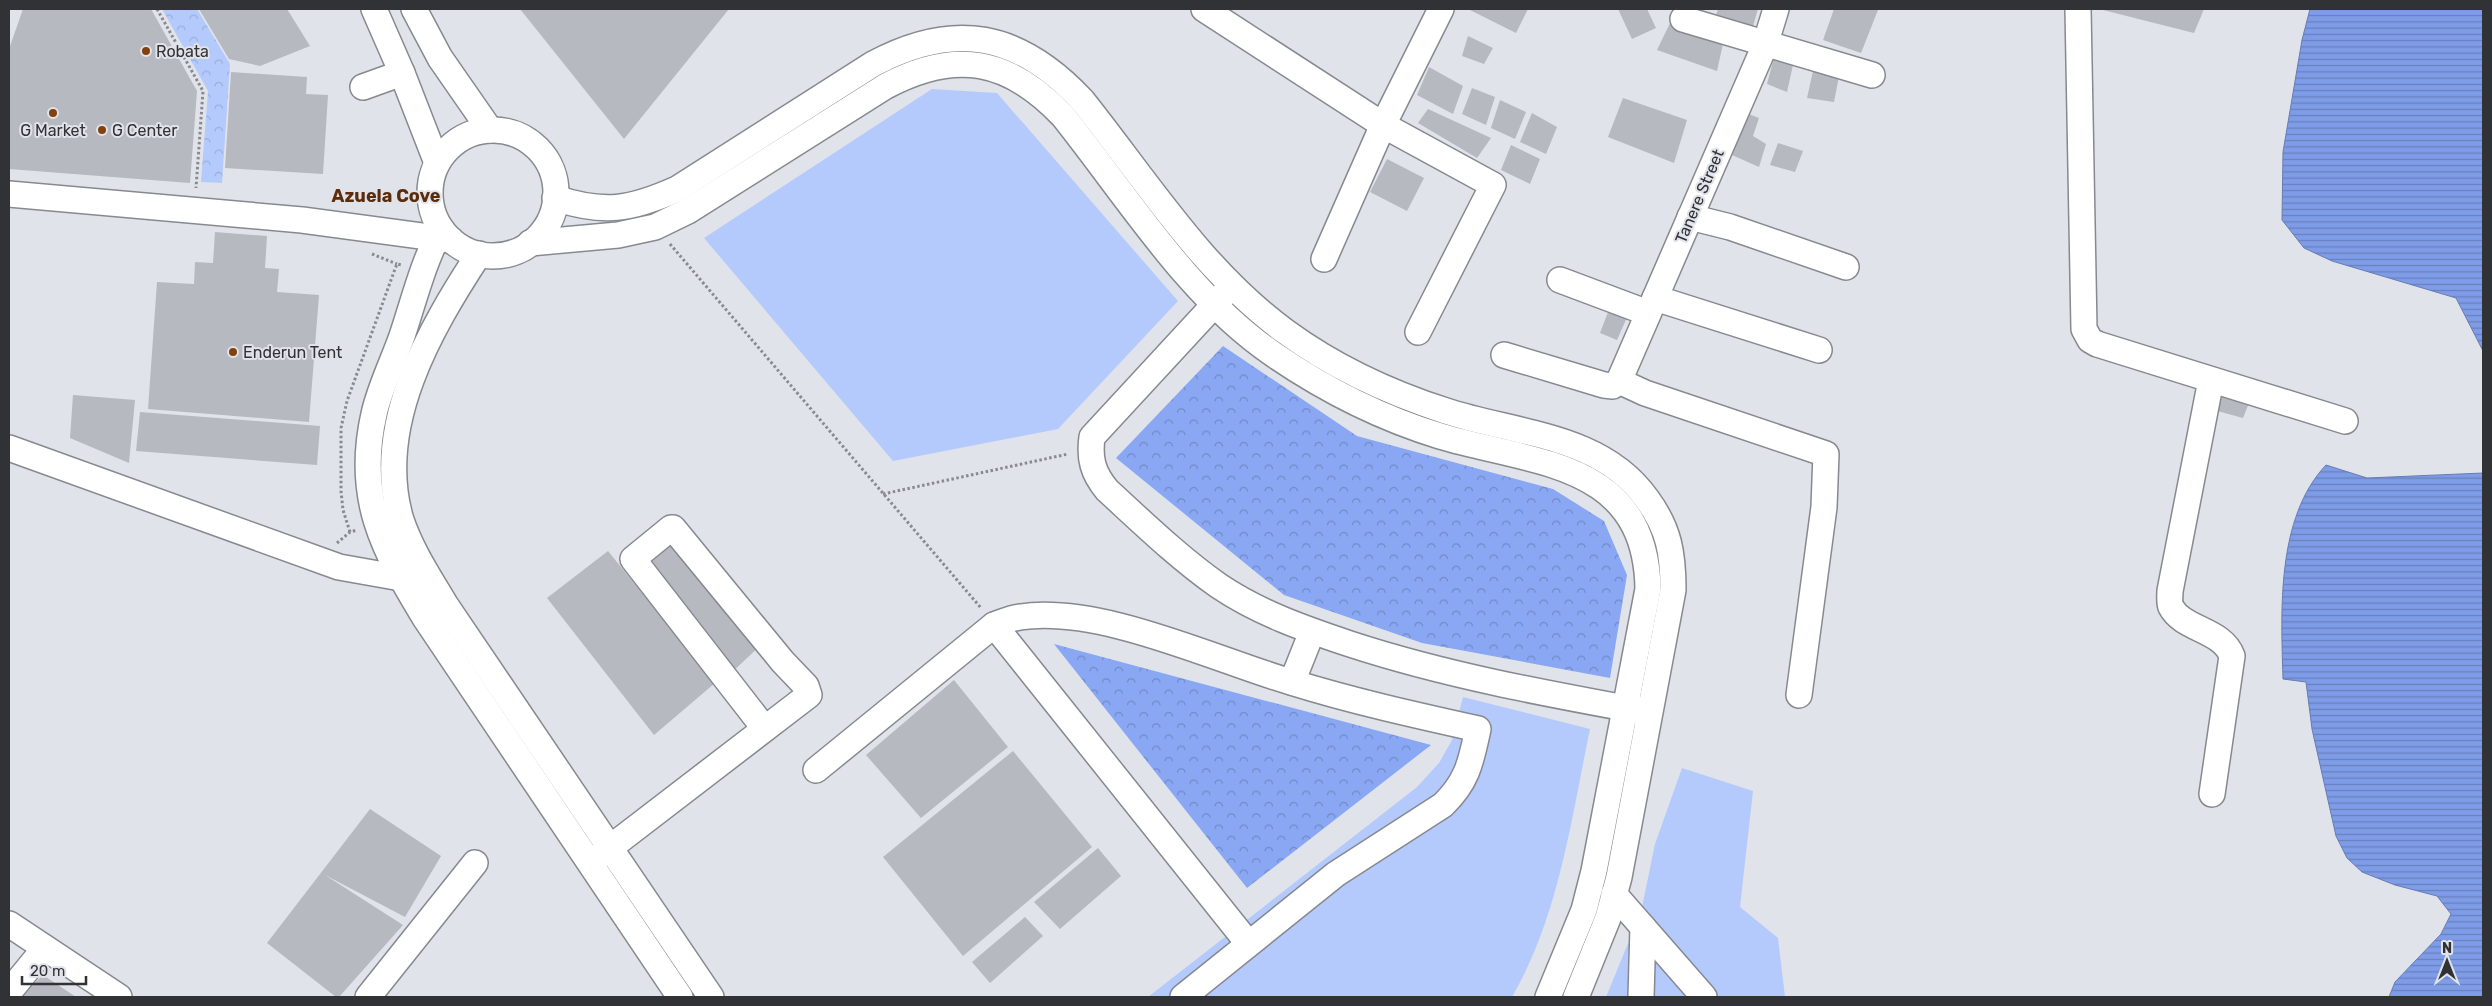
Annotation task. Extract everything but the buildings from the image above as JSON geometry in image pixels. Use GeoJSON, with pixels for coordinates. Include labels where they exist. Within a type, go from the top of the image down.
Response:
{"type":"FeatureCollection","features":[{"type":"Feature","properties":{"kind":"street"},"geometry":{"type":"LineString","coordinates":[[374,9],[402,73],[437,163]]}},
{"type":"Feature","properties":{"kind":"street"},"geometry":{"type":"LineString","coordinates":[[414,9],[440,58],[490,130]]}},
{"type":"Feature","properties":{"kind":"street"},"geometry":{"type":"LineString","coordinates":[[1204,9],[1383,125],[1493,185],[1418,332]]}},
{"type":"Feature","properties":{"kind":"street"},"geometry":{"type":"LineString","coordinates":[[1324,259],[1383,125],[1442,9]]}},
{"type":"Feature","properties":{"kind":"street","name":"Tanere Street"},"geometry":{"type":"LineString","coordinates":[[1619,381],[1764,45],[1776,9]]}},
{"type":"Feature","properties":{"kind":"street"},"geometry":{"type":"LineString","coordinates":[[2078,9],[2084,329],[2090,340],[2097,344],[2345,421]]}},
{"type":"Feature","properties":{"kind":"street"},"geometry":{"type":"LineString","coordinates":[[1683,19],[1764,45],[1872,76]]}},
{"type":"Feature","properties":{"kind":"street"},"geometry":{"type":"LineString","coordinates":[[556,198],[595,208],[632,206],[647,202],[677,189],[900,49],[924,42],[951,39],[982,40],[1009,46],[1035,59],[1060,76],[1082,100],[1206,260],[1232,286],[1287,333],[1345,368],[1402,396],[1448,412],[1564,441],[1594,452],[1618,468],[1638,486],[1655,511],[1669,538],[1674,565],[1674,590],[1614,894],[1604,927],[1576,997]]}},
{"type":"Feature","properties":{"kind":"street"},"geometry":{"type":"LineString","coordinates":[[9,194],[327,223],[443,236],[465,249],[480,254],[506,254],[530,243],[597,238],[655,226],[688,212],[886,86],[910,73],[929,67],[952,64],[978,65],[1001,70],[1022,81],[1043,96],[1069,124],[1188,277],[1214,304],[1272,353],[1341,395],[1392,419],[1441,436],[1557,465],[1583,475],[1619,503],[1634,524],[1644,546],[1648,567],[1648,588],[1594,871],[1584,910],[1548,997]]}},
{"type":"Feature","properties":{"kind":"street"},"geometry":{"type":"LineString","coordinates":[[363,87],[402,73]]}},
{"type":"Feature","properties":{"kind":"street"},"geometry":{"type":"LineString","coordinates":[[530,243],[548,223],[556,198],[551,168],[543,155],[520,136],[506,131],[474,132],[459,139],[447,149],[437,163],[432,176],[430,204],[443,236],[374,414],[369,448],[369,474],[376,526],[387,554],[424,618],[680,997]]}},
{"type":"Feature","properties":{"kind":"street"},"geometry":{"type":"LineString","coordinates":[[1690,217],[1730,227],[1846,267]]}},
{"type":"Feature","properties":{"kind":"street"},"geometry":{"type":"LineString","coordinates":[[1156,237],[1177,222]]}},
{"type":"Feature","properties":{"kind":"street"},"geometry":{"type":"LineString","coordinates":[[480,254],[458,286],[422,356],[407,390],[399,420],[394,449],[398,503],[410,544],[445,604],[712,997]]}},
{"type":"Feature","properties":{"kind":"street"},"geometry":{"type":"LineString","coordinates":[[1560,280],[1819,350]]}},
{"type":"Feature","properties":{"kind":"street"},"geometry":{"type":"LineString","coordinates":[[1232,286],[1092,437],[1091,449],[1096,477],[1107,490],[1197,569],[1247,602],[1312,632],[1401,661],[1500,683],[1651,712]]}},
{"type":"Feature","properties":{"kind":"street"},"geometry":{"type":"LineString","coordinates":[[1504,356],[1604,385],[1613,386],[1619,381],[1646,393],[1826,454],[1824,506],[1799,695]]}},
{"type":"Feature","properties":{"kind":"street"},"geometry":{"type":"LineString","coordinates":[[2211,380],[2170,591],[2171,606],[2179,615],[2223,641],[2232,656],[2212,794]]}},
{"type":"Feature","properties":{"kind":"street"},"geometry":{"type":"LineString","coordinates":[[9,448],[324,562],[359,572],[401,578],[423,566]]}},
{"type":"Feature","properties":{"kind":"street"},"geometry":{"type":"LineString","coordinates":[[590,863],[611,849],[765,729],[808,695],[806,686],[783,662],[673,528],[671,528],[633,559],[765,729]]}},
{"type":"Feature","properties":{"kind":"street"},"geometry":{"type":"LineString","coordinates":[[816,770],[994,625],[1019,616],[1052,616],[1093,621],[1140,631],[1292,682],[1397,712],[1478,729],[1466,778],[1457,792],[1443,805],[1336,874],[1183,997]]}},
{"type":"Feature","properties":{"kind":"street"},"geometry":{"type":"LineString","coordinates":[[994,625],[1248,943]]}},
{"type":"Feature","properties":{"kind":"street"},"geometry":{"type":"LineString","coordinates":[[1292,682],[1312,632]]}},
{"type":"Feature","properties":{"kind":"street"},"geometry":{"type":"LineString","coordinates":[[368,997],[475,863]]}},
{"type":"Feature","properties":{"kind":"street"},"geometry":{"type":"LineString","coordinates":[[1614,894],[1704,997]]}},
{"type":"Feature","properties":{"kind":"street"},"geometry":{"type":"LineString","coordinates":[[9,924],[120,997]]}},
{"type":"Feature","properties":{"kind":"street"},"geometry":{"type":"LineString","coordinates":[[1641,997],[1643,927]]}},
{"type":"Feature","properties":{"kind":"street"},"geometry":{"type":"LineString","coordinates":[[9,992],[45,948]]}},
{"type":"Feature","properties":{"kind":"path"},"geometry":{"type":"LineString","coordinates":[[158,9],[203,91],[194,211]]}},
{"type":"Feature","properties":{"kind":"path"},"geometry":{"type":"LineString","coordinates":[[655,226],[994,625]]}},
{"type":"Feature","properties":{"kind":"path"},"geometry":{"type":"LineString","coordinates":[[883,494],[1091,449]]}},
{"type":"Feature","properties":{"kind":"path"},"geometry":{"type":"LineString","coordinates":[[324,562],[336,543],[350,532],[376,526]]}},
{"type":"Feature","properties":{"kind":"green space"},"geometry":{"type":"Polygon","coordinates":[[[162,9],[197,9],[230,64],[222,183],[201,182],[208,91],[162,9]]]}},
{"type":"Feature","properties":{"kind":"green space"},"geometry":{"type":"Polygon","coordinates":[[[932,89],[997,93],[1178,301],[1058,429],[893,461],[704,238],[932,89]]]}},
{"type":"Feature","properties":{"kind":"green space"},"geometry":{"type":"Polygon","coordinates":[[[1223,346],[1357,436],[1553,489],[1604,521],[1627,575],[1610,678],[1422,643],[1284,595],[1116,458],[1223,346]]]}},
{"type":"Feature","properties":{"kind":"green space"},"geometry":{"type":"Polygon","coordinates":[[[1054,644],[1431,745],[1247,888],[1054,644]]]}},
{"type":"Feature","properties":{"kind":"green space"},"geometry":{"type":"Polygon","coordinates":[[[1463,697],[1590,729],[1562,867],[1541,934],[1528,966],[1512,997],[1148,997],[1417,787],[1439,763],[1452,740],[1463,697]]]}},
{"type":"Feature","properties":{"kind":"green space"},"geometry":{"type":"Polygon","coordinates":[[[1682,768],[1753,791],[1740,907],[1778,938],[1785,997],[1606,997],[1641,912],[1655,844],[1682,768]]]}},
{"type":"Feature","properties":{"kind":"shaded area"},"geometry":{"type":"Polygon","coordinates":[[[2310,9],[2483,9],[2483,351],[2456,298],[2332,261],[2304,248],[2282,220],[2283,152],[2302,40],[2310,9]]]}},
{"type":"Feature","properties":{"kind":"shaded area"},"geometry":{"type":"Polygon","coordinates":[[[2326,465],[2367,478],[2483,473],[2483,997],[2389,997],[2395,982],[2441,934],[2451,914],[2437,896],[2395,885],[2362,872],[2347,858],[2336,836],[2312,729],[2306,682],[2283,679],[2283,595],[2285,566],[2290,538],[2298,511],[2310,487],[2326,465]]]}},
{"type":"Feature","properties":{"kind":"place","name":"Robata"},"geometry":{"type":"Point","coordinates":[146,51]}},
{"type":"Feature","properties":{"kind":"place","name":"G Market"},"geometry":{"type":"Point","coordinates":[53,113]}},
{"type":"Feature","properties":{"kind":"place","name":"G Center"},"geometry":{"type":"Point","coordinates":[102,130]}},
{"type":"Feature","properties":{"kind":"place","name":"Enderun Tent"},"geometry":{"type":"Point","coordinates":[233,352]}},
{"type":"Feature","properties":{"kind":"district","name":"Azuela Cove"},"geometry":{"type":"Point","coordinates":[386,196]}}]}
